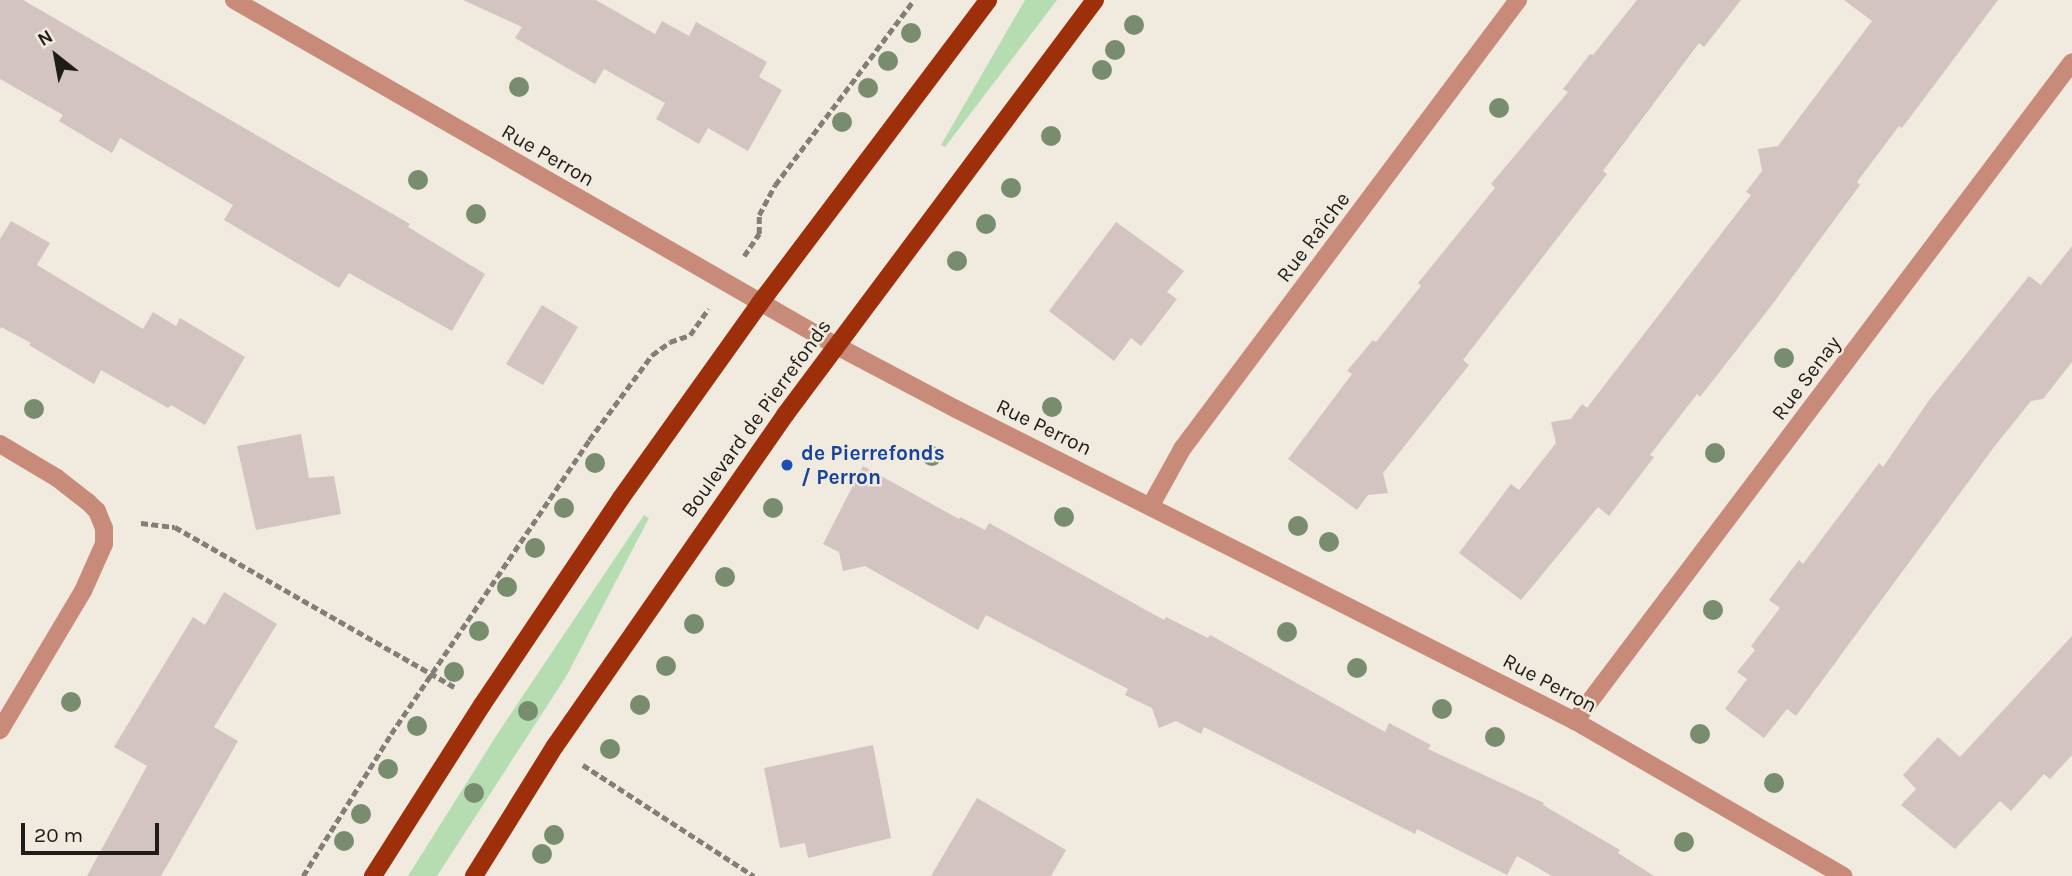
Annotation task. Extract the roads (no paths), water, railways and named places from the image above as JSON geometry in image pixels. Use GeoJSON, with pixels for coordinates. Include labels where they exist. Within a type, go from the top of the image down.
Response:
{"type":"FeatureCollection","features":[{"type":"Feature","properties":{"kind":"main road"},"geometry":{"type":"LineString","coordinates":[[373,876],[564,582],[760,303],[988,0]]}},
{"type":"Feature","properties":{"kind":"main road","name":"Boulevard de Pierrefonds"},"geometry":{"type":"LineString","coordinates":[[474,876],[555,746],[659,593],[835,345],[1095,0]]}},
{"type":"Feature","properties":{"kind":"street","name":"Rue Perron"},"geometry":{"type":"LineString","coordinates":[[233,0],[835,345],[956,409],[1575,721],[1843,876]]}},
{"type":"Feature","properties":{"kind":"street","name":"Rue Raîche"},"geometry":{"type":"LineString","coordinates":[[1151,505],[1182,449],[1518,0]]}},
{"type":"Feature","properties":{"kind":"street","name":"Rue Senay"},"geometry":{"type":"LineString","coordinates":[[1575,721],[2072,62]]}},
{"type":"Feature","properties":{"kind":"street"},"geometry":{"type":"LineString","coordinates":[[0,444],[57,478],[88,502],[97,511],[104,528],[104,544],[83,591],[0,730]]}},
{"type":"Feature","properties":{"kind":"place","name":"de Pierrefonds / Perron"},"geometry":{"type":"Point","coordinates":[787,465]}}]}
